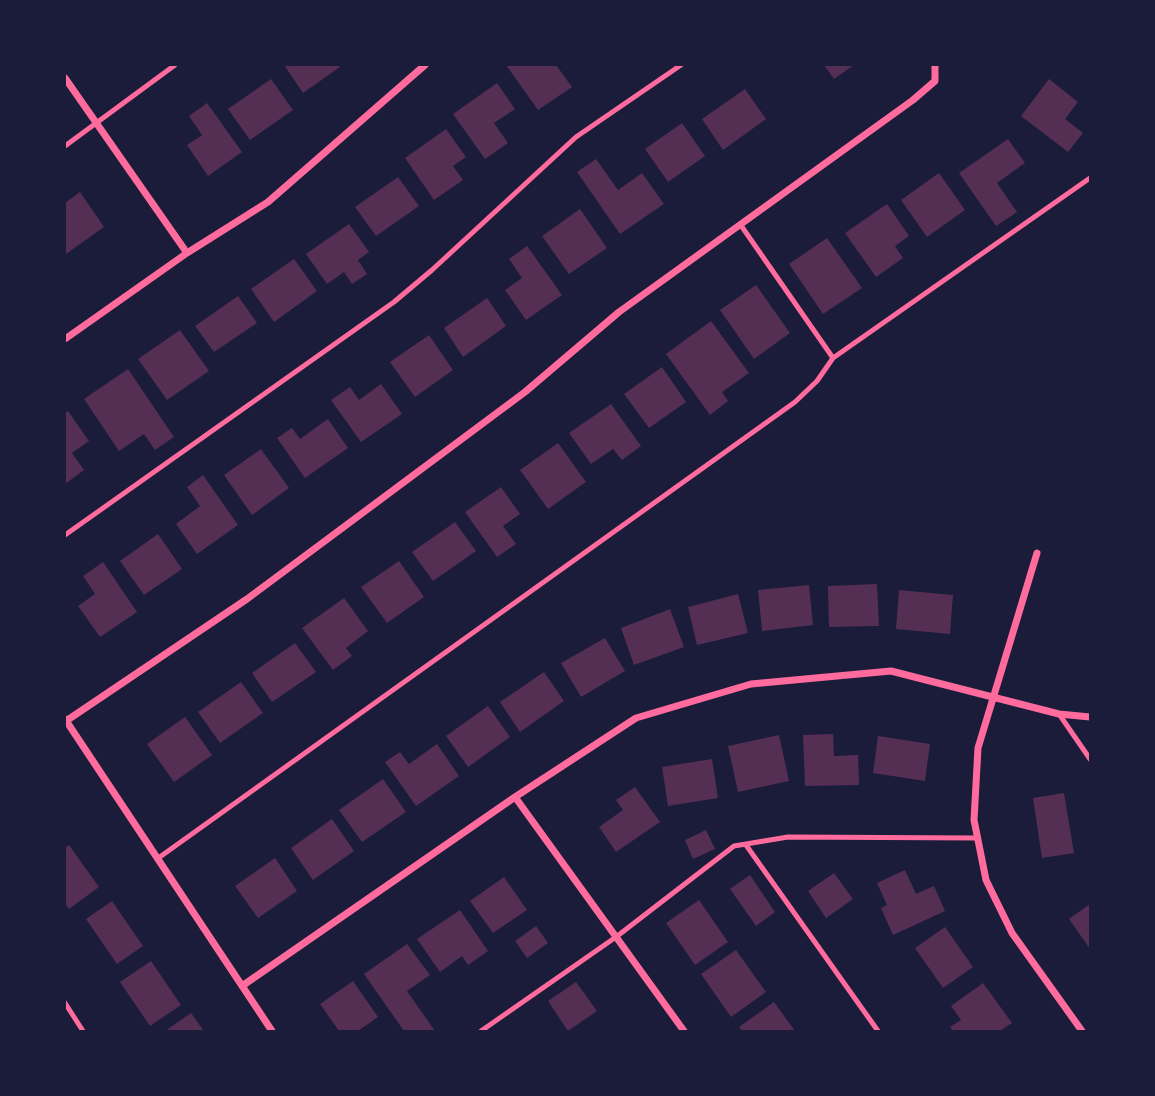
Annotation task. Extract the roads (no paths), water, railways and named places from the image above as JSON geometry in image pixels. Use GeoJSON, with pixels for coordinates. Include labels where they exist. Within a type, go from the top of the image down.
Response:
{"type":"FeatureCollection","features":[{"type":"Feature","properties":{"kind":"street"},"geometry":{"type":"LineString","coordinates":[[65,340],[187,253],[268,202],[425,65]]}},
{"type":"Feature","properties":{"kind":"street"},"geometry":{"type":"LineString","coordinates":[[272,1031],[65,720],[258,590],[525,392],[619,312],[913,100],[935,81],[935,65]]}},
{"type":"Feature","properties":{"kind":"street"},"geometry":{"type":"LineString","coordinates":[[65,78],[187,253]]}},
{"type":"Feature","properties":{"kind":"street"},"geometry":{"type":"LineString","coordinates":[[1037,553],[978,748],[974,820],[986,880],[1012,933],[1082,1031]]}},
{"type":"Feature","properties":{"kind":"street"},"geometry":{"type":"LineString","coordinates":[[242,986],[515,797],[636,718],[751,684],[891,671],[1059,714],[1090,717]]}},
{"type":"Feature","properties":{"kind":"street"},"geometry":{"type":"LineString","coordinates":[[515,797],[684,1031]]}},
{"type":"Feature","properties":{"kind":"lane"},"geometry":{"type":"LineString","coordinates":[[65,146],[176,65]]}},
{"type":"Feature","properties":{"kind":"lane"},"geometry":{"type":"LineString","coordinates":[[65,535],[394,302],[576,137],[681,65]]}},
{"type":"Feature","properties":{"kind":"lane"},"geometry":{"type":"LineString","coordinates":[[156,859],[795,402],[817,381],[833,358],[1090,178]]}},
{"type":"Feature","properties":{"kind":"lane"},"geometry":{"type":"LineString","coordinates":[[740,224],[833,358]]}},
{"type":"Feature","properties":{"kind":"lane"},"geometry":{"type":"LineString","coordinates":[[1059,714],[1090,759]]}},
{"type":"Feature","properties":{"kind":"lane"},"geometry":{"type":"LineString","coordinates":[[481,1031],[616,937],[734,846],[788,837],[978,838]]}},
{"type":"Feature","properties":{"kind":"lane"},"geometry":{"type":"LineString","coordinates":[[746,845],[878,1031]]}},
{"type":"Feature","properties":{"kind":"lane"},"geometry":{"type":"LineString","coordinates":[[65,1003],[83,1031]]}}]}
